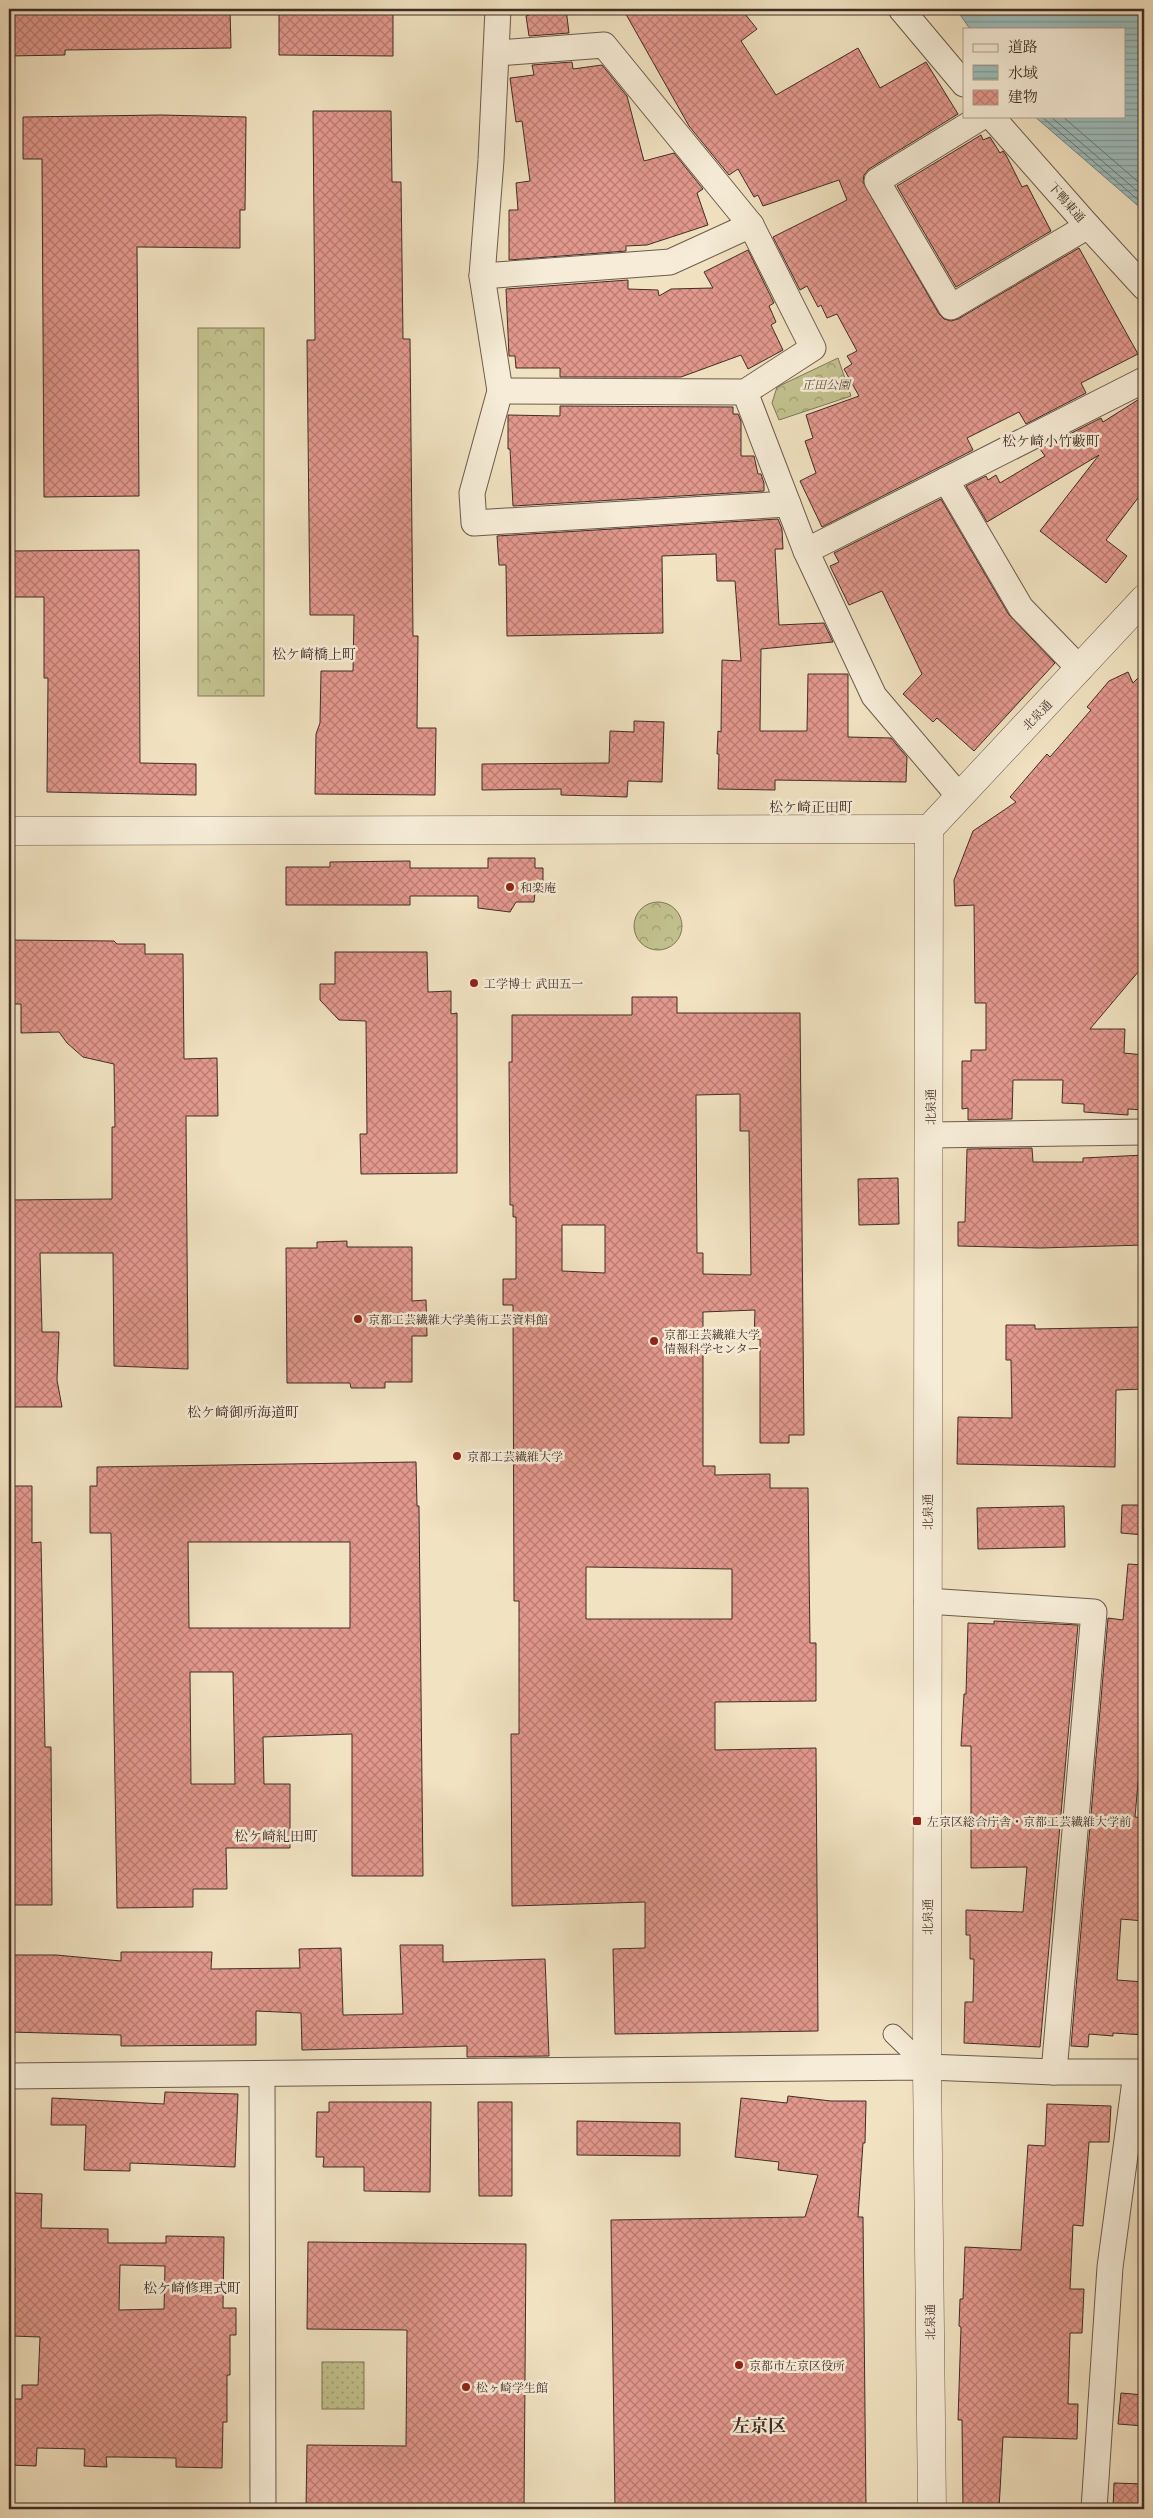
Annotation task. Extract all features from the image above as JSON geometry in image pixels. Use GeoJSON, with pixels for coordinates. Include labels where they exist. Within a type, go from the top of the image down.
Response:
{"type":"FeatureCollection","features":[{"type":"Feature","properties":{"kind":"street"},"geometry":{"type":"LineString","coordinates":[[498,9],[497,53],[482,276],[500,391],[472,493],[474,523],[788,504]]}},
{"type":"Feature","properties":{"kind":"street"},"geometry":{"type":"LineString","coordinates":[[900,9],[963,83]]}},
{"type":"Feature","properties":{"kind":"street"},"geometry":{"type":"LineString","coordinates":[[497,53],[604,45],[751,225],[813,348],[745,392],[500,391]]}},
{"type":"Feature","properties":{"kind":"street"},"geometry":{"type":"LineString","coordinates":[[980,118],[877,181],[951,306],[1088,226]]}},
{"type":"Feature","properties":{"kind":"street","name":"下鴨東通"},"geometry":{"type":"LineString","coordinates":[[994,118],[1144,287]]}},
{"type":"Feature","properties":{"kind":"street"},"geometry":{"type":"LineString","coordinates":[[482,276],[670,262],[751,225]]}},
{"type":"Feature","properties":{"kind":"street"},"geometry":{"type":"LineString","coordinates":[[806,551],[1144,380]]}},
{"type":"Feature","properties":{"kind":"street"},"geometry":{"type":"LineString","coordinates":[[745,392],[806,551],[874,696],[959,796]]}},
{"type":"Feature","properties":{"kind":"street"},"geometry":{"type":"LineString","coordinates":[[946,480],[1022,608],[1080,669]]}},
{"type":"Feature","properties":{"kind":"street","name":"北泉通"},"geometry":{"type":"LineString","coordinates":[[932,2509],[927,2067],[929,829],[1144,599]]}},
{"type":"Feature","properties":{"kind":"street"},"geometry":{"type":"LineString","coordinates":[[9,831],[929,829]]}},
{"type":"Feature","properties":{"kind":"street"},"geometry":{"type":"LineString","coordinates":[[930,1135],[1144,1132]]}},
{"type":"Feature","properties":{"kind":"street"},"geometry":{"type":"LineString","coordinates":[[927,1601],[1094,1612],[1054,2072]]}},
{"type":"Feature","properties":{"kind":"street"},"geometry":{"type":"LineString","coordinates":[[893,2034],[927,2067]]}},
{"type":"Feature","properties":{"kind":"street"},"geometry":{"type":"LineString","coordinates":[[9,2076],[927,2067],[1054,2072],[1140,2072],[1110,2267],[1094,2509]]}},
{"type":"Feature","properties":{"kind":"street"},"geometry":{"type":"LineString","coordinates":[[262,2074],[263,2509]]}},
{"type":"Feature","properties":{"kind":"green space"},"geometry":{"type":"Polygon","coordinates":[[[198,328],[264,328],[264,696],[198,696],[198,328]]]}},
{"type":"Feature","properties":{"kind":"green space","name":"正田公園"},"geometry":{"type":"Polygon","coordinates":[[[838,358],[851,396],[779,420],[772,403],[777,387],[838,358]]]}},
{"type":"Feature","properties":{"kind":"green space"},"geometry":{"type":"Polygon","coordinates":[[[658,902],[667,904],[675,909],[680,917],[682,926],[680,935],[675,943],[667,948],[658,950],[649,948],[641,943],[636,935],[634,926],[636,917],[641,909],[649,904],[658,902]]]}},
{"type":"Feature","properties":{"kind":"green space"},"geometry":{"type":"Polygon","coordinates":[[[322,2362],[364,2362],[364,2409],[322,2409],[322,2362]]]}},
{"type":"Feature","properties":{"kind":"water"},"geometry":{"type":"Polygon","coordinates":[[[956,9],[1141,9],[1144,13],[1144,211],[1036,118],[1126,118],[1126,28],[969,28],[956,9]]]}},
{"type":"Feature","properties":{"kind":"building"},"geometry":{"type":"Polygon","coordinates":[[[9,9],[230,9],[231,48],[65,50],[65,55],[9,56],[9,9]]]}},
{"type":"Feature","properties":{"kind":"building"},"geometry":{"type":"Polygon","coordinates":[[[279,9],[393,9],[393,56],[279,55],[279,9]]]}},
{"type":"Feature","properties":{"kind":"building"},"geometry":{"type":"Polygon","coordinates":[[[528,9],[566,9],[569,33],[529,36],[526,16],[529,15],[528,9]]]}},
{"type":"Feature","properties":{"kind":"building"},"geometry":{"type":"Polygon","coordinates":[[[623,9],[741,9],[757,29],[741,41],[776,95],[858,48],[880,88],[926,62],[958,114],[869,169],[864,175],[863,182],[939,314],[944,319],[951,321],[958,319],[1079,248],[1138,354],[1081,383],[1086,393],[1026,424],[1019,412],[967,438],[973,450],[822,527],[800,481],[816,473],[805,441],[813,438],[806,415],[859,396],[844,369],[852,364],[847,356],[857,351],[837,314],[827,318],[821,305],[818,307],[807,286],[800,290],[773,237],[847,200],[839,180],[763,206],[758,195],[754,197],[738,169],[729,175],[689,126],[623,9]]]}},
{"type":"Feature","properties":{"kind":"building"},"geometry":{"type":"Polygon","coordinates":[[[572,62],[573,69],[602,65],[627,96],[644,161],[674,153],[703,189],[697,193],[708,225],[647,245],[626,246],[626,251],[509,260],[509,210],[518,210],[516,183],[530,181],[522,121],[516,122],[510,78],[534,75],[532,65],[572,62]]]}},
{"type":"Feature","properties":{"kind":"building"},"geometry":{"type":"Polygon","coordinates":[[[313,111],[391,111],[392,182],[401,182],[403,339],[410,339],[413,636],[418,636],[417,728],[436,728],[435,795],[315,794],[316,734],[320,723],[321,671],[353,671],[354,615],[310,615],[307,340],[315,340],[313,111]]]}},
{"type":"Feature","properties":{"kind":"building"},"geometry":{"type":"Polygon","coordinates":[[[161,115],[246,117],[245,210],[240,210],[240,248],[137,247],[139,496],[44,497],[42,159],[23,159],[23,117],[161,115]]]}},
{"type":"Feature","properties":{"kind":"building"},"geometry":{"type":"Polygon","coordinates":[[[981,135],[983,140],[990,137],[1000,153],[1003,151],[1006,155],[1022,187],[1027,185],[1051,231],[956,287],[897,186],[981,135]]]}},
{"type":"Feature","properties":{"kind":"building"},"geometry":{"type":"Polygon","coordinates":[[[748,250],[774,303],[769,306],[776,322],[771,325],[783,350],[748,369],[741,355],[681,377],[560,377],[560,368],[516,368],[515,356],[509,356],[506,289],[628,280],[628,289],[658,290],[659,296],[671,289],[713,288],[704,272],[748,250]]]}},
{"type":"Feature","properties":{"kind":"building"},"geometry":{"type":"Polygon","coordinates":[[[1144,396],[1144,490],[1106,540],[1127,556],[1106,583],[1040,531],[1099,455],[987,522],[966,486],[986,476],[988,480],[996,475],[1000,483],[1045,456],[1040,449],[1101,418],[1103,422],[1144,396]]]}},
{"type":"Feature","properties":{"kind":"building"},"geometry":{"type":"Polygon","coordinates":[[[560,406],[733,407],[733,414],[738,414],[741,421],[741,456],[754,456],[758,474],[761,474],[764,483],[764,491],[513,506],[510,449],[508,449],[508,415],[560,416],[560,406]]]}},
{"type":"Feature","properties":{"kind":"building"},"geometry":{"type":"Polygon","coordinates":[[[941,499],[1009,615],[1055,663],[974,751],[937,718],[933,722],[903,694],[922,674],[882,591],[849,605],[830,566],[839,562],[834,553],[941,499]]]}},
{"type":"Feature","properties":{"kind":"building"},"geometry":{"type":"Polygon","coordinates":[[[778,519],[782,529],[783,549],[775,549],[779,625],[824,623],[833,642],[761,649],[760,731],[807,731],[808,674],[848,674],[848,737],[891,738],[907,757],[906,782],[775,780],[775,790],[718,789],[719,754],[717,754],[718,731],[721,732],[722,660],[741,661],[735,581],[717,581],[716,554],[662,556],[663,633],[507,636],[506,565],[499,565],[497,536],[778,519]]]}},
{"type":"Feature","properties":{"kind":"building"},"geometry":{"type":"Polygon","coordinates":[[[139,550],[140,763],[196,764],[196,795],[47,792],[48,678],[44,678],[44,597],[9,597],[9,551],[139,550]]]}},
{"type":"Feature","properties":{"kind":"building"},"geometry":{"type":"Polygon","coordinates":[[[1128,672],[1133,683],[1144,672],[1144,965],[1090,1029],[1125,1029],[1124,1053],[1144,1055],[1144,1110],[1128,1109],[1128,1115],[1084,1112],[1084,1104],[1062,1103],[1063,1080],[1013,1080],[1012,1119],[968,1120],[968,1108],[962,1109],[962,1061],[971,1061],[971,1050],[986,1050],[986,1003],[975,1003],[974,905],[955,906],[954,880],[973,831],[1016,802],[1010,797],[1047,754],[1050,757],[1091,710],[1087,707],[1109,681],[1128,672]]]}},
{"type":"Feature","properties":{"kind":"building"},"geometry":{"type":"Polygon","coordinates":[[[634,721],[664,722],[662,782],[628,781],[627,797],[561,795],[561,789],[482,790],[482,764],[609,763],[610,731],[634,732],[634,721]]]}},
{"type":"Feature","properties":{"kind":"building"},"geometry":{"type":"Polygon","coordinates":[[[488,858],[535,858],[535,868],[543,868],[543,893],[535,893],[534,902],[516,902],[510,912],[478,908],[478,896],[410,896],[410,905],[286,905],[286,867],[330,867],[330,862],[410,861],[410,868],[488,868],[488,858]]]}},
{"type":"Feature","properties":{"kind":"building"},"geometry":{"type":"Polygon","coordinates":[[[9,940],[114,941],[117,944],[145,944],[145,954],[183,954],[184,1059],[217,1058],[218,1116],[186,1116],[188,1369],[114,1366],[113,1253],[40,1253],[42,1332],[59,1332],[57,1380],[62,1407],[11,1407],[12,1252],[9,1252],[9,1200],[112,1199],[112,1127],[115,1127],[114,1064],[83,1057],[67,1043],[59,1032],[21,1033],[21,1004],[9,1004],[9,940]]]}},
{"type":"Feature","properties":{"kind":"building"},"geometry":{"type":"Polygon","coordinates":[[[335,952],[427,952],[428,992],[451,991],[451,1014],[457,1013],[457,1173],[361,1174],[360,1134],[367,1134],[366,1021],[339,1020],[320,1000],[320,984],[335,984],[335,952]]]}},
{"type":"Feature","properties":{"kind":"building"},"geometry":{"type":"Polygon","coordinates":[[[632,997],[677,997],[677,1013],[800,1013],[804,1435],[789,1435],[789,1443],[760,1443],[760,1339],[754,1339],[755,1310],[703,1312],[703,1466],[715,1466],[715,1475],[770,1474],[770,1488],[808,1488],[810,1643],[816,1643],[816,1701],[715,1702],[715,1750],[816,1748],[818,2031],[615,2034],[613,1949],[645,1948],[645,1902],[512,1906],[511,1734],[519,1734],[519,1601],[514,1601],[513,1305],[503,1305],[503,1279],[516,1279],[516,1217],[513,1217],[513,1205],[510,1205],[509,1062],[512,1062],[512,1015],[632,1015],[632,997]],[[740,1094],[696,1095],[697,1253],[703,1253],[703,1274],[751,1275],[749,1131],[740,1131],[740,1094]],[[562,1225],[562,1271],[605,1273],[605,1225],[562,1225]],[[586,1567],[586,1619],[732,1619],[732,1569],[586,1567]]]}},
{"type":"Feature","properties":{"kind":"building"},"geometry":{"type":"Polygon","coordinates":[[[1032,1148],[1033,1162],[1083,1162],[1083,1158],[1144,1155],[1144,1245],[1040,1248],[958,1246],[958,1222],[965,1222],[967,1149],[1032,1148]]]}},
{"type":"Feature","properties":{"kind":"building"},"geometry":{"type":"Polygon","coordinates":[[[898,1178],[899,1224],[859,1225],[858,1179],[898,1178]]]}},
{"type":"Feature","properties":{"kind":"building"},"geometry":{"type":"Polygon","coordinates":[[[347,1241],[347,1247],[412,1247],[412,1301],[426,1300],[427,1336],[412,1336],[412,1382],[385,1382],[385,1388],[351,1388],[350,1383],[287,1383],[286,1248],[317,1248],[317,1242],[347,1241]]]}},
{"type":"Feature","properties":{"kind":"building"},"geometry":{"type":"Polygon","coordinates":[[[1006,1325],[1035,1325],[1035,1329],[1144,1327],[1144,1389],[1116,1390],[1115,1467],[957,1464],[958,1417],[1012,1418],[1011,1360],[1006,1360],[1006,1325]]]}},
{"type":"Feature","properties":{"kind":"building"},"geometry":{"type":"Polygon","coordinates":[[[416,1462],[417,1506],[419,1506],[423,1876],[352,1876],[352,1734],[263,1737],[264,1784],[290,1784],[290,1848],[226,1848],[227,1889],[193,1889],[193,1907],[117,1908],[111,1533],[90,1533],[90,1486],[97,1486],[97,1467],[416,1462]],[[188,1542],[189,1628],[350,1628],[350,1542],[188,1542]],[[190,1672],[191,1784],[235,1784],[233,1672],[190,1672]]]}},
{"type":"Feature","properties":{"kind":"building"},"geometry":{"type":"Polygon","coordinates":[[[9,1486],[32,1486],[32,1543],[41,1542],[45,1747],[51,1747],[52,1905],[9,1905],[9,1486]]]}},
{"type":"Feature","properties":{"kind":"building"},"geometry":{"type":"Polygon","coordinates":[[[1122,1505],[1144,1505],[1144,1535],[1121,1533],[1122,1505]]]}},
{"type":"Feature","properties":{"kind":"building"},"geometry":{"type":"Polygon","coordinates":[[[1064,1506],[1065,1547],[978,1549],[977,1508],[1064,1506]]]}},
{"type":"Feature","properties":{"kind":"building"},"geometry":{"type":"Polygon","coordinates":[[[1128,1564],[1144,1565],[1144,1759],[1143,1772],[1139,1772],[1135,1817],[1144,1818],[1144,1921],[1121,1919],[1117,1980],[1144,1982],[1144,2035],[1113,2033],[1113,2036],[1089,2034],[1088,2047],[1071,2046],[1108,1618],[1123,1620],[1128,1564]]]}},
{"type":"Feature","properties":{"kind":"building"},"geometry":{"type":"Polygon","coordinates":[[[994,1621],[1078,1625],[1040,2047],[964,2043],[965,2002],[973,2002],[974,1959],[970,1959],[970,1935],[966,1935],[966,1910],[1023,1912],[1027,1867],[971,1868],[971,1746],[961,1746],[964,1694],[966,1694],[968,1623],[994,1624],[994,1621]]]}},
{"type":"Feature","properties":{"kind":"building"},"geometry":{"type":"Polygon","coordinates":[[[400,1945],[443,1945],[443,1962],[545,1959],[549,2056],[467,2057],[467,2046],[302,2050],[301,2013],[256,2011],[256,2045],[121,2046],[121,2035],[9,2032],[9,1955],[56,1955],[121,1961],[121,1952],[212,1952],[211,1969],[300,1968],[299,1949],[341,1948],[343,2015],[403,2014],[400,1945]]]}},
{"type":"Feature","properties":{"kind":"building"},"geometry":{"type":"Polygon","coordinates":[[[165,2092],[238,2094],[235,2167],[130,2163],[130,2171],[84,2170],[86,2125],[51,2125],[52,2098],[164,2104],[165,2092]]]}},
{"type":"Feature","properties":{"kind":"building","name":"京都市左京区役所"},"geometry":{"type":"Polygon","coordinates":[[[788,2096],[831,2101],[866,2101],[865,2143],[863,2143],[858,2217],[863,2217],[866,2509],[615,2509],[611,2220],[805,2217],[818,2175],[778,2170],[779,2162],[735,2157],[741,2098],[787,2103],[788,2096]]]}},
{"type":"Feature","properties":{"kind":"building"},"geometry":{"type":"Polygon","coordinates":[[[329,2102],[431,2102],[430,2192],[364,2191],[364,2167],[323,2167],[324,2157],[316,2157],[317,2112],[329,2112],[329,2102]]]}},
{"type":"Feature","properties":{"kind":"building"},"geometry":{"type":"Polygon","coordinates":[[[478,2102],[512,2102],[512,2196],[479,2196],[478,2102]]]}},
{"type":"Feature","properties":{"kind":"building"},"geometry":{"type":"Polygon","coordinates":[[[1047,2104],[1111,2106],[1109,2142],[1089,2142],[1083,2226],[1073,2225],[1070,2289],[1084,2289],[1082,2333],[1070,2333],[1068,2404],[1078,2404],[1077,2439],[1003,2437],[999,2509],[963,2509],[962,2420],[958,2420],[960,2299],[963,2299],[965,2247],[1021,2250],[1028,2145],[1045,2146],[1047,2104]]]}},
{"type":"Feature","properties":{"kind":"building"},"geometry":{"type":"Polygon","coordinates":[[[577,2121],[680,2123],[680,2156],[577,2155],[577,2121]]]}},
{"type":"Feature","properties":{"kind":"building"},"geometry":{"type":"Polygon","coordinates":[[[13,2193],[42,2194],[41,2228],[108,2229],[108,2243],[166,2243],[166,2236],[224,2237],[223,2308],[236,2308],[236,2335],[230,2335],[230,2375],[227,2375],[227,2422],[223,2422],[222,2468],[176,2467],[176,2458],[118,2457],[106,2457],[107,2467],[84,2466],[85,2449],[37,2448],[36,2466],[9,2465],[11,2399],[22,2399],[22,2385],[38,2385],[40,2337],[12,2336],[15,2268],[9,2267],[9,2226],[12,2226],[13,2193]],[[120,2265],[119,2310],[164,2309],[165,2266],[120,2265]]]}},
{"type":"Feature","properties":{"kind":"building","name":"松ヶ崎学生館"},"geometry":{"type":"Polygon","coordinates":[[[308,2242],[526,2244],[524,2509],[306,2509],[307,2445],[406,2446],[407,2330],[307,2329],[308,2242]]]}},
{"type":"Feature","properties":{"kind":"building"},"geometry":{"type":"Polygon","coordinates":[[[1121,2393],[1144,2395],[1144,2426],[1118,2424],[1121,2393]]]}},
{"type":"Feature","properties":{"kind":"building"},"geometry":{"type":"Polygon","coordinates":[[[1114,2483],[1144,2484],[1144,2509],[1113,2509],[1114,2483]]]}},
{"type":"Feature","properties":{"kind":"place","name":"和楽庵"},"geometry":{"type":"Point","coordinates":[510,887]}},
{"type":"Feature","properties":{"kind":"place","name":"工学博士 武田五一"},"geometry":{"type":"Point","coordinates":[474,983]}},
{"type":"Feature","properties":{"kind":"place","name":"京都工芸繊維大学美術工芸資料館"},"geometry":{"type":"Point","coordinates":[358,1319]}},
{"type":"Feature","properties":{"kind":"place","name":"京都工芸繊維大学 情報科学センター"},"geometry":{"type":"Point","coordinates":[654,1341]}},
{"type":"Feature","properties":{"kind":"place","name":"京都工芸繊維大学"},"geometry":{"type":"Point","coordinates":[457,1456]}},
{"type":"Feature","properties":{"kind":"place","name":"左京区総合庁舎・京都工芸繊維大学前"},"geometry":{"type":"Point","coordinates":[917,1821]}},
{"type":"Feature","properties":{"kind":"place","name":"京都市左京区役所"},"geometry":{"type":"Point","coordinates":[739,2365]}},
{"type":"Feature","properties":{"kind":"place","name":"松ヶ崎学生館"},"geometry":{"type":"Point","coordinates":[466,2387]}},
{"type":"Feature","properties":{"kind":"district","name":"松ケ崎小竹藪町"},"geometry":{"type":"Point","coordinates":[1051,441]}},
{"type":"Feature","properties":{"kind":"district","name":"松ケ崎橋上町"},"geometry":{"type":"Point","coordinates":[314,654]}},
{"type":"Feature","properties":{"kind":"district","name":"松ケ崎正田町"},"geometry":{"type":"Point","coordinates":[811,807]}},
{"type":"Feature","properties":{"kind":"district","name":"松ケ崎御所海道町"},"geometry":{"type":"Point","coordinates":[243,1412]}},
{"type":"Feature","properties":{"kind":"district","name":"松ケ崎糺田町"},"geometry":{"type":"Point","coordinates":[276,1836]}},
{"type":"Feature","properties":{"kind":"district","name":"松ケ崎修理式町"},"geometry":{"type":"Point","coordinates":[192,2288]}},
{"type":"Feature","properties":{"kind":"district","name":"左京区"},"geometry":{"type":"Point","coordinates":[759,2426]}}]}
